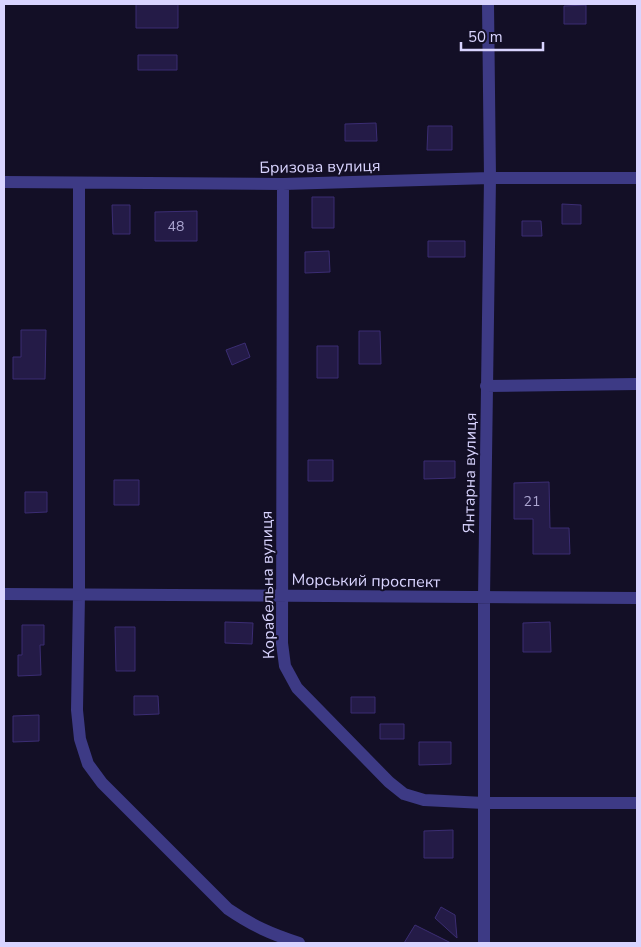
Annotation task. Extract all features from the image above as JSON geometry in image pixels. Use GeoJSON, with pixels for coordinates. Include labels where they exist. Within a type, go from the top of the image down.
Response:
{"type":"FeatureCollection","features":[{"type":"Feature","properties":{"kind":"street","name":"Янтарна вулиця"},"geometry":{"type":"LineString","coordinates":[[484,943],[484,598],[490,178],[488,4]]}},
{"type":"Feature","properties":{"kind":"street","name":"Бризова вулиця"},"geometry":{"type":"LineString","coordinates":[[4,182],[283,184],[490,178],[637,178]]}},
{"type":"Feature","properties":{"kind":"street"},"geometry":{"type":"LineString","coordinates":[[78,183],[79,595],[77,710],[80,739],[88,764],[102,782],[228,909],[268,933],[299,943]]}},
{"type":"Feature","properties":{"kind":"street","name":"Корабельна вулиця"},"geometry":{"type":"LineString","coordinates":[[283,184],[282,643],[285,666],[297,688],[389,782],[404,794],[424,800],[484,803],[637,803]]}},
{"type":"Feature","properties":{"kind":"street"},"geometry":{"type":"LineString","coordinates":[[486,386],[637,384]]}},
{"type":"Feature","properties":{"kind":"street","name":"Морський проспект"},"geometry":{"type":"LineString","coordinates":[[4,594],[637,598]]}},
{"type":"Feature","properties":{"kind":"building"},"geometry":{"type":"Polygon","coordinates":[[[136,4],[178,4],[178,28],[136,28],[136,4]]]}},
{"type":"Feature","properties":{"kind":"building"},"geometry":{"type":"Polygon","coordinates":[[[586,5],[586,24],[564,24],[564,6],[586,5]]]}},
{"type":"Feature","properties":{"kind":"building"},"geometry":{"type":"Polygon","coordinates":[[[138,55],[177,55],[177,70],[138,70],[138,55]]]}},
{"type":"Feature","properties":{"kind":"building"},"geometry":{"type":"Polygon","coordinates":[[[376,123],[377,141],[345,141],[345,124],[376,123]]]}},
{"type":"Feature","properties":{"kind":"building"},"geometry":{"type":"Polygon","coordinates":[[[428,126],[452,126],[452,150],[427,150],[428,126]]]}},
{"type":"Feature","properties":{"kind":"building"},"geometry":{"type":"Polygon","coordinates":[[[312,197],[334,197],[334,228],[312,228],[312,197]]]}},
{"type":"Feature","properties":{"kind":"building"},"geometry":{"type":"Polygon","coordinates":[[[562,204],[581,205],[581,224],[562,224],[562,204]]]}},
{"type":"Feature","properties":{"kind":"building"},"geometry":{"type":"Polygon","coordinates":[[[112,205],[130,205],[130,234],[113,234],[112,205]]]}},
{"type":"Feature","properties":{"kind":"building"},"geometry":{"type":"Polygon","coordinates":[[[197,211],[197,241],[155,241],[155,212],[197,211]]]}},
{"type":"Feature","properties":{"kind":"building"},"geometry":{"type":"Polygon","coordinates":[[[522,221],[541,221],[542,236],[522,236],[522,221]]]}},
{"type":"Feature","properties":{"kind":"building"},"geometry":{"type":"Polygon","coordinates":[[[428,241],[465,241],[465,257],[428,257],[428,241]]]}},
{"type":"Feature","properties":{"kind":"building"},"geometry":{"type":"Polygon","coordinates":[[[329,251],[330,272],[305,273],[305,252],[329,251]]]}},
{"type":"Feature","properties":{"kind":"building"},"geometry":{"type":"Polygon","coordinates":[[[21,330],[46,330],[45,379],[13,379],[13,357],[21,357],[21,330]]]}},
{"type":"Feature","properties":{"kind":"building"},"geometry":{"type":"Polygon","coordinates":[[[359,331],[380,331],[381,364],[359,364],[359,331]]]}},
{"type":"Feature","properties":{"kind":"building"},"geometry":{"type":"Polygon","coordinates":[[[245,343],[250,357],[232,365],[226,350],[245,343]]]}},
{"type":"Feature","properties":{"kind":"building"},"geometry":{"type":"Polygon","coordinates":[[[317,346],[338,346],[338,378],[317,378],[317,346]]]}},
{"type":"Feature","properties":{"kind":"building"},"geometry":{"type":"Polygon","coordinates":[[[308,460],[333,460],[333,481],[308,481],[308,460]]]}},
{"type":"Feature","properties":{"kind":"building"},"geometry":{"type":"Polygon","coordinates":[[[424,461],[455,461],[455,478],[424,479],[424,461]]]}},
{"type":"Feature","properties":{"kind":"building"},"geometry":{"type":"Polygon","coordinates":[[[114,480],[139,480],[139,505],[114,505],[114,480]]]}},
{"type":"Feature","properties":{"kind":"building"},"geometry":{"type":"Polygon","coordinates":[[[549,482],[550,528],[569,528],[570,554],[533,554],[533,519],[514,519],[514,483],[549,482]]]}},
{"type":"Feature","properties":{"kind":"building"},"geometry":{"type":"Polygon","coordinates":[[[25,492],[47,492],[47,512],[25,513],[25,492]]]}},
{"type":"Feature","properties":{"kind":"building"},"geometry":{"type":"Polygon","coordinates":[[[225,622],[253,623],[252,644],[225,643],[225,622]]]}},
{"type":"Feature","properties":{"kind":"building"},"geometry":{"type":"Polygon","coordinates":[[[550,622],[551,652],[523,652],[523,623],[550,622]]]}},
{"type":"Feature","properties":{"kind":"building"},"geometry":{"type":"Polygon","coordinates":[[[22,625],[44,625],[44,645],[40,645],[41,675],[18,676],[18,655],[22,655],[22,625]]]}},
{"type":"Feature","properties":{"kind":"building"},"geometry":{"type":"Polygon","coordinates":[[[115,627],[135,627],[135,671],[116,671],[115,627]]]}},
{"type":"Feature","properties":{"kind":"building"},"geometry":{"type":"Polygon","coordinates":[[[134,696],[158,696],[159,714],[134,715],[134,696]]]}},
{"type":"Feature","properties":{"kind":"building"},"geometry":{"type":"Polygon","coordinates":[[[351,697],[375,697],[375,713],[351,713],[351,697]]]}},
{"type":"Feature","properties":{"kind":"building"},"geometry":{"type":"Polygon","coordinates":[[[39,715],[39,741],[13,742],[13,716],[39,715]]]}},
{"type":"Feature","properties":{"kind":"building"},"geometry":{"type":"Polygon","coordinates":[[[380,724],[404,724],[404,739],[380,739],[380,724]]]}},
{"type":"Feature","properties":{"kind":"building"},"geometry":{"type":"Polygon","coordinates":[[[419,742],[451,742],[451,764],[419,765],[419,742]]]}},
{"type":"Feature","properties":{"kind":"building"},"geometry":{"type":"Polygon","coordinates":[[[453,830],[453,858],[424,858],[424,831],[453,830]]]}},
{"type":"Feature","properties":{"kind":"building"},"geometry":{"type":"Polygon","coordinates":[[[441,907],[455,915],[457,938],[435,918],[441,907]]]}},
{"type":"Feature","properties":{"kind":"building"},"geometry":{"type":"Polygon","coordinates":[[[415,925],[451,943],[404,943],[415,925]]]}}]}
